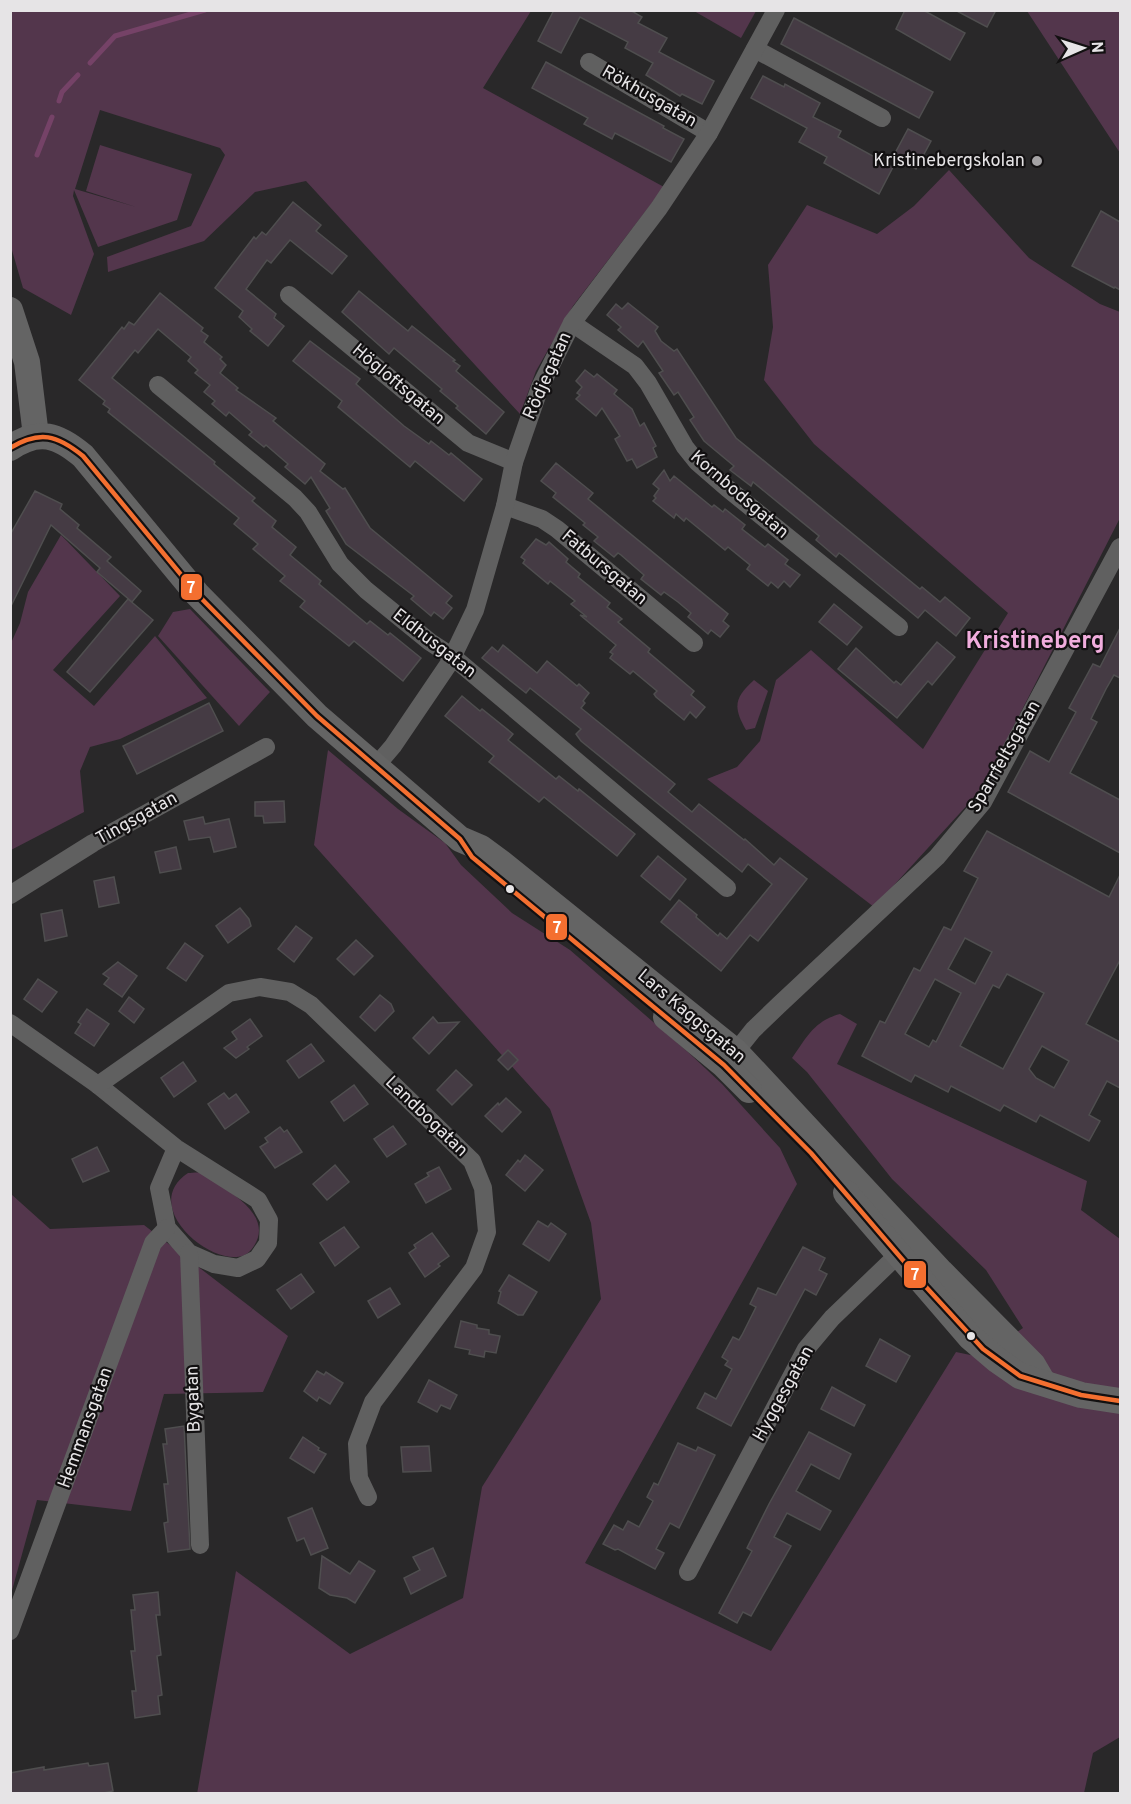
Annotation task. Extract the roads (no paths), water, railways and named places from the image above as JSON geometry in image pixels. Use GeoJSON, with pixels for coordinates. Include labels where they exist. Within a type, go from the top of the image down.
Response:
{"type":"FeatureCollection","features":[{"type":"Feature","properties":{"kind":"street","name":"Rödjegatan"},"geometry":{"type":"LineString","coordinates":[[375,767],[393,746],[453,657],[475,610],[505,506],[514,462],[540,387],[572,323],[659,208],[709,132],[776,10]]}},
{"type":"Feature","properties":{"kind":"street"},"geometry":{"type":"LineString","coordinates":[[755,50],[882,118]]}},
{"type":"Feature","properties":{"kind":"street","name":"Rökhusgatan"},"geometry":{"type":"LineString","coordinates":[[589,62],[709,132]]}},
{"type":"Feature","properties":{"kind":"street","name":"Högloftsgatan"},"geometry":{"type":"LineString","coordinates":[[289,295],[468,443],[514,462]]}},
{"type":"Feature","properties":{"kind":"street"},"geometry":{"type":"LineString","coordinates":[[10,310],[27,362],[36,436],[10,448]]}},
{"type":"Feature","properties":{"kind":"street","name":"Kornbodsgatan"},"geometry":{"type":"LineString","coordinates":[[572,323],[635,366],[648,383],[685,447],[698,462],[899,627]]}},
{"type":"Feature","properties":{"kind":"street","name":"Eldhusgatan"},"geometry":{"type":"LineString","coordinates":[[158,385],[296,498],[308,512],[340,564],[366,590],[430,642],[453,657],[727,888]]}},
{"type":"Feature","properties":{"kind":"street","name":"Lars Kaggsgatan"},"geometry":{"type":"LineString","coordinates":[[36,436],[51,436],[60,439],[83,456],[198,594],[329,729],[460,839],[481,848],[490,855],[730,1059],[905,1248],[1033,1365],[1043,1382],[1081,1395],[1120,1401]]}},
{"type":"Feature","properties":{"kind":"street","name":"Fatbursgatan"},"geometry":{"type":"LineString","coordinates":[[505,506],[542,519],[556,529],[694,642]]}},
{"type":"Feature","properties":{"kind":"street","name":"Sparrfeltsgatan"},"geometry":{"type":"LineString","coordinates":[[730,1059],[753,1030],[937,857],[983,802],[1120,547]]}},
{"type":"Feature","properties":{"kind":"street","name":"Tingsgatan"},"geometry":{"type":"LineString","coordinates":[[10,895],[93,843],[266,747]]}},
{"type":"Feature","properties":{"kind":"street","name":"Landbogatan"},"geometry":{"type":"LineString","coordinates":[[98,1085],[228,993],[260,987],[291,992],[311,1005],[472,1161],[483,1188],[487,1232],[474,1268],[373,1402],[357,1444],[359,1478],[368,1497]]}},
{"type":"Feature","properties":{"kind":"street"},"geometry":{"type":"LineString","coordinates":[[10,1023],[98,1085],[176,1148],[258,1200],[269,1220],[268,1243],[257,1259],[238,1268],[214,1264],[189,1253],[167,1228],[159,1188],[176,1148]]}},
{"type":"Feature","properties":{"kind":"street","name":"Hemmansgatan"},"geometry":{"type":"LineString","coordinates":[[10,1631],[153,1243],[167,1228]]}},
{"type":"Feature","properties":{"kind":"street","name":"Hyggesgatan"},"geometry":{"type":"LineString","coordinates":[[688,1572],[806,1349],[832,1318],[905,1248]]}},
{"type":"Feature","properties":{"kind":"street","name":"Bygatan"},"geometry":{"type":"LineString","coordinates":[[189,1253],[200,1545]]}},
{"type":"Feature","properties":{"kind":"waterway"},"geometry":{"type":"LineString","coordinates":[[90,63],[115,36],[205,10]]}},
{"type":"Feature","properties":{"kind":"waterway"},"geometry":{"type":"LineString","coordinates":[[59,101],[62,92],[78,75]]}},
{"type":"Feature","properties":{"kind":"waterway"},"geometry":{"type":"LineString","coordinates":[[37,155],[52,117]]}},
{"type":"Feature","properties":{"kind":"place","name":"Kristinebergskolan"},"geometry":{"type":"Point","coordinates":[1037,161]}},
{"type":"Feature","properties":{"kind":"district","name":"Kristineberg"},"geometry":{"type":"Point","coordinates":[1035,642]}}]}
